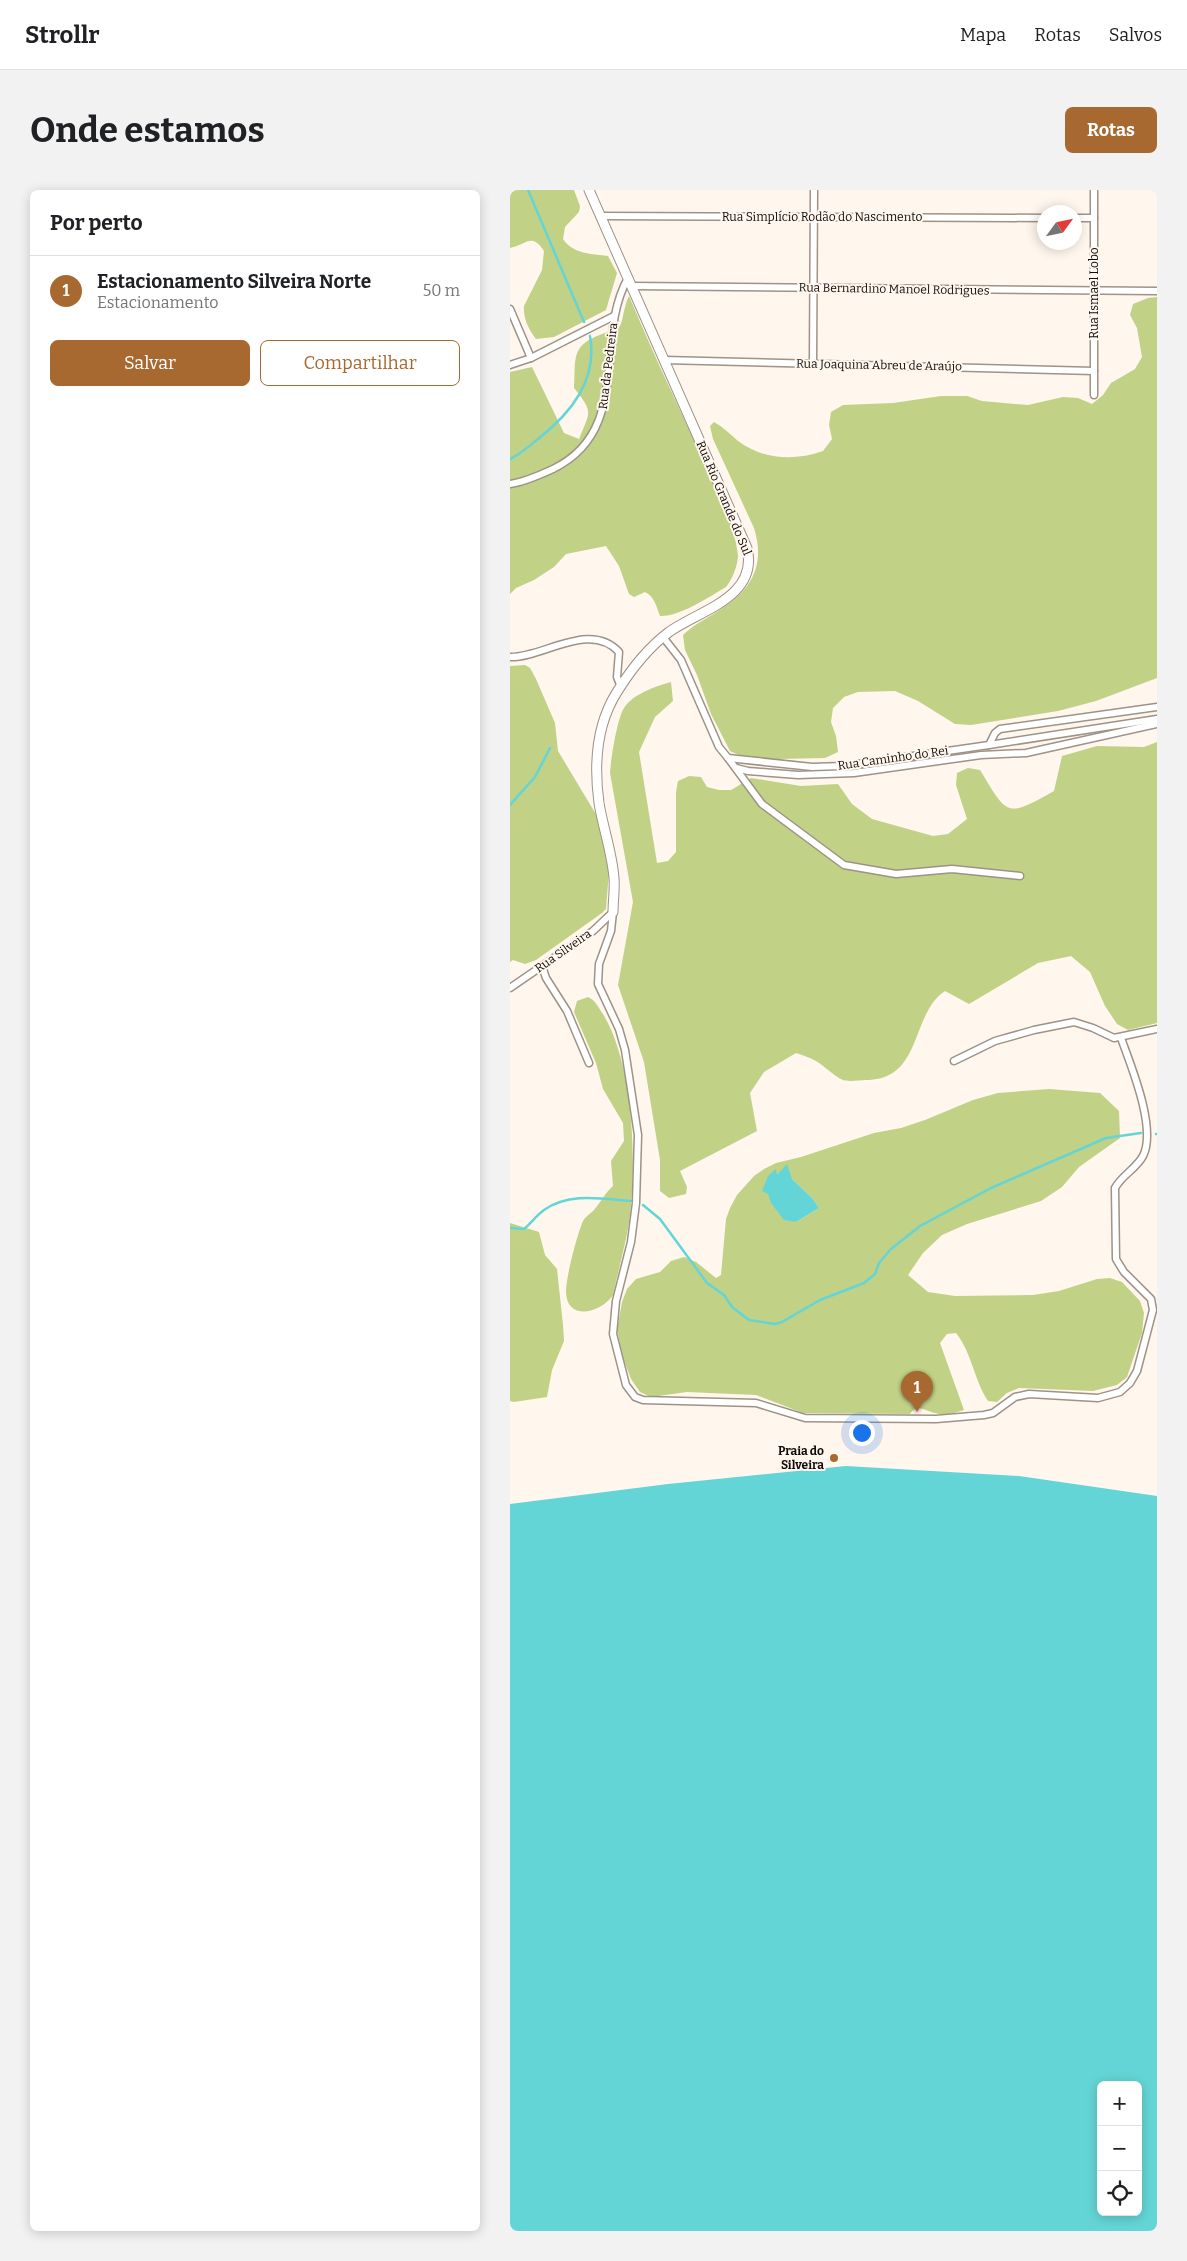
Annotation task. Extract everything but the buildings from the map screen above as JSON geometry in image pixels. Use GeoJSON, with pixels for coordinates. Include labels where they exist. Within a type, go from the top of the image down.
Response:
{"type":"FeatureCollection","features":[{"type":"Feature","properties":{"kind":"street","name":"Rua Rio Grande do Sul"},"geometry":{"type":"LineString","coordinates":[[589,190],[747,548],[750,560],[748,570],[736,589],[719,604],[663,637],[620,687],[605,715],[597,754],[599,803],[614,878],[613,912]]}},
{"type":"Feature","properties":{"kind":"street"},"geometry":{"type":"LineString","coordinates":[[813,364],[814,190]]}},
{"type":"Feature","properties":{"kind":"street","name":"Rua Ismael Lobo"},"geometry":{"type":"LineString","coordinates":[[1094,190],[1094,395]]}},
{"type":"Feature","properties":{"kind":"street","name":"Rua Simplício Rodão do Nascimento"},"geometry":{"type":"LineString","coordinates":[[600,216],[1037,218]]}},
{"type":"Feature","properties":{"kind":"street"},"geometry":{"type":"LineString","coordinates":[[1082,218],[1094,218]]}},
{"type":"Feature","properties":{"kind":"street","name":"Rua Bernardino Manoel Rodrigues"},"geometry":{"type":"LineString","coordinates":[[630,282],[814,288],[1157,291]]}},
{"type":"Feature","properties":{"kind":"street","name":"Rua da Pedreira"},"geometry":{"type":"LineString","coordinates":[[510,484],[530,479],[562,465],[573,458],[591,436],[603,414],[614,316],[622,288],[630,282]]}},
{"type":"Feature","properties":{"kind":"street"},"geometry":{"type":"LineString","coordinates":[[510,309],[532,358]]}},
{"type":"Feature","properties":{"kind":"street"},"geometry":{"type":"LineString","coordinates":[[510,365],[532,358],[614,316]]}},
{"type":"Feature","properties":{"kind":"street","name":"Rua Joaquina Abreu de Araújo"},"geometry":{"type":"LineString","coordinates":[[664,360],[1094,371]]}},
{"type":"Feature","properties":{"kind":"street"},"geometry":{"type":"LineString","coordinates":[[663,637],[681,660],[719,747],[736,768],[748,788],[762,804],[844,865],[896,874],[952,869],[1020,876]]}},
{"type":"Feature","properties":{"kind":"street"},"geometry":{"type":"LineString","coordinates":[[510,657],[529,655],[576,640],[603,642],[613,645],[619,652],[618,677],[620,687]]}},
{"type":"Feature","properties":{"kind":"street"},"geometry":{"type":"LineString","coordinates":[[988,745],[995,733],[1000,729],[1157,707]]}},
{"type":"Feature","properties":{"kind":"street","name":"Rua Caminho do Rei"},"geometry":{"type":"LineString","coordinates":[[728,758],[812,767],[844,766],[1157,719]]}},
{"type":"Feature","properties":{"kind":"street"},"geometry":{"type":"LineString","coordinates":[[736,768],[748,772],[790,774],[854,773],[981,755],[1026,753],[1157,724]]}},
{"type":"Feature","properties":{"kind":"street"},"geometry":{"type":"LineString","coordinates":[[613,912],[611,931],[599,964],[598,984],[619,1029],[625,1050],[638,1135],[636,1203],[631,1242],[616,1301],[613,1334],[626,1385],[635,1397],[647,1401],[676,1400],[756,1403],[804,1418],[936,1419],[993,1413],[1015,1398],[1029,1394],[1098,1398],[1122,1390],[1130,1383],[1137,1371],[1153,1310],[1151,1299],[1119,1265],[1114,1250],[1115,1188],[1142,1158],[1146,1148],[1147,1134],[1142,1102],[1121,1038]]}},
{"type":"Feature","properties":{"kind":"street","name":"Rua Silveira"},"geometry":{"type":"LineString","coordinates":[[510,988],[593,931],[613,912]]}},
{"type":"Feature","properties":{"kind":"street"},"geometry":{"type":"LineString","coordinates":[[542,966],[546,978],[566,1011],[589,1063]]}},
{"type":"Feature","properties":{"kind":"street"},"geometry":{"type":"LineString","coordinates":[[954,1061],[995,1041],[1034,1030],[1074,1022],[1114,1038],[1157,1029]]}},
{"type":"Feature","properties":{"kind":"green space"},"geometry":{"type":"Polygon","coordinates":[[[510,190],[574,190],[580,206],[579,212],[565,227],[563,239],[572,248],[577,250],[589,254],[608,256],[617,273],[606,310],[554,337],[536,339],[527,324],[524,306],[542,270],[544,251],[540,245],[532,241],[510,248],[510,190]]]}},
{"type":"Feature","properties":{"kind":"green space"},"geometry":{"type":"Polygon","coordinates":[[[629,296],[720,495],[731,525],[738,555],[734,572],[726,587],[694,606],[676,613],[660,616],[653,599],[648,594],[645,592],[634,597],[629,594],[619,566],[606,546],[566,554],[554,567],[534,580],[516,588],[510,594],[510,372],[532,367],[564,433],[579,439],[588,417],[588,412],[585,403],[574,388],[577,354],[584,343],[620,326],[629,296]]]}},
{"type":"Feature","properties":{"kind":"green space"},"geometry":{"type":"Polygon","coordinates":[[[1157,297],[1157,678],[1096,701],[1058,711],[971,725],[955,724],[918,701],[895,691],[858,692],[844,697],[833,708],[831,722],[836,736],[838,752],[825,758],[778,759],[743,757],[730,751],[711,714],[697,675],[685,650],[683,635],[739,595],[753,576],[757,566],[758,554],[754,528],[713,439],[710,426],[714,422],[738,441],[758,452],[779,457],[790,457],[823,451],[832,439],[829,425],[831,412],[843,405],[893,403],[941,396],[967,396],[982,401],[1028,405],[1063,397],[1078,398],[1092,404],[1103,395],[1111,383],[1135,369],[1142,357],[1137,328],[1130,315],[1133,304],[1148,298],[1157,297]]]}},
{"type":"Feature","properties":{"kind":"green space"},"geometry":{"type":"Polygon","coordinates":[[[525,665],[530,668],[536,679],[555,723],[558,751],[597,816],[609,871],[606,909],[536,960],[525,964],[513,960],[510,962],[510,666],[525,665]]]}},
{"type":"Feature","properties":{"kind":"green space"},"geometry":{"type":"Polygon","coordinates":[[[671,682],[673,701],[655,717],[639,752],[657,863],[668,861],[676,852],[676,792],[678,781],[689,776],[701,777],[707,787],[719,790],[731,790],[751,778],[801,786],[838,784],[852,804],[872,819],[933,836],[948,834],[967,819],[956,785],[957,773],[968,768],[980,770],[1003,804],[1009,808],[1017,808],[1026,806],[1054,791],[1062,756],[1097,746],[1144,747],[1157,742],[1157,1023],[1128,1030],[1117,1024],[1105,1006],[1090,972],[1071,956],[1038,963],[969,1004],[945,991],[934,1001],[926,1015],[907,1058],[897,1069],[884,1077],[866,1080],[843,1080],[818,1062],[796,1053],[764,1072],[750,1093],[757,1131],[680,1171],[687,1187],[686,1194],[669,1198],[660,1191],[660,1160],[644,1062],[618,985],[633,902],[610,773],[617,730],[624,708],[639,695],[652,688],[671,682]]]}},
{"type":"Feature","properties":{"kind":"green space"},"geometry":{"type":"Polygon","coordinates":[[[588,997],[595,1002],[603,1014],[613,1034],[620,1056],[630,1106],[633,1158],[630,1216],[613,1295],[601,1306],[585,1312],[572,1308],[568,1301],[566,1285],[570,1267],[583,1221],[613,1186],[611,1161],[624,1141],[623,1123],[603,1089],[596,1063],[574,1012],[577,1001],[588,997]]]}},
{"type":"Feature","properties":{"kind":"green space"},"geometry":{"type":"Polygon","coordinates":[[[1049,1089],[1100,1093],[1119,1111],[1120,1138],[1079,1167],[1062,1187],[1041,1201],[967,1224],[942,1235],[923,1253],[908,1275],[928,1292],[955,1296],[1033,1295],[1059,1291],[1097,1279],[1110,1278],[1122,1282],[1140,1301],[1144,1313],[1142,1333],[1127,1377],[1117,1385],[1093,1391],[1019,1388],[1007,1393],[997,1402],[988,1401],[979,1384],[966,1349],[956,1333],[947,1334],[940,1343],[964,1410],[950,1414],[939,1414],[918,1408],[910,1414],[803,1413],[756,1395],[687,1392],[651,1397],[640,1392],[631,1379],[623,1358],[617,1330],[622,1302],[627,1289],[636,1279],[660,1272],[671,1261],[684,1257],[696,1262],[716,1278],[721,1275],[726,1219],[737,1195],[754,1176],[776,1163],[801,1157],[874,1133],[901,1128],[973,1100],[998,1093],[1049,1089]],[[776,1170],[770,1190],[770,1197],[771,1202],[779,1210],[796,1222],[819,1208],[813,1199],[792,1179],[776,1176],[776,1170]]]}},
{"type":"Feature","properties":{"kind":"green space"},"geometry":{"type":"Polygon","coordinates":[[[510,1223],[539,1232],[545,1255],[557,1269],[564,1341],[552,1370],[547,1397],[514,1402],[510,1401],[510,1223]]]}},
{"type":"Feature","properties":{"kind":"water"},"geometry":{"type":"Polygon","coordinates":[[[787,1164],[792,1179],[813,1199],[819,1208],[796,1222],[784,1220],[771,1203],[768,1194],[762,1191],[768,1176],[776,1169],[777,1175],[787,1164]]]}},
{"type":"Feature","properties":{"kind":"water"},"geometry":{"type":"Polygon","coordinates":[[[846,1466],[1019,1476],[1157,1496],[1157,2231],[510,2231],[510,1504],[668,1484],[846,1466]]]}},
{"type":"Feature","properties":{"kind":"waterway"},"geometry":{"type":"LineString","coordinates":[[528,190],[584,322]]}},
{"type":"Feature","properties":{"kind":"waterway"},"geometry":{"type":"LineString","coordinates":[[510,459],[525,450],[550,429],[571,407],[586,381],[590,367],[590,336]]}},
{"type":"Feature","properties":{"kind":"waterway"},"geometry":{"type":"LineString","coordinates":[[510,805],[535,777],[550,748]]}},
{"type":"Feature","properties":{"kind":"waterway"},"geometry":{"type":"LineString","coordinates":[[643,1205],[660,1219],[707,1283],[724,1295],[732,1307],[749,1320],[775,1324],[782,1322],[820,1300],[864,1283],[875,1274],[879,1263],[891,1249],[920,1226],[991,1188],[1106,1138],[1141,1133]]}},
{"type":"Feature","properties":{"kind":"waterway"},"geometry":{"type":"LineString","coordinates":[[510,1228],[524,1229],[544,1210],[564,1201],[586,1198],[631,1201]]}},
{"type":"Feature","properties":{"kind":"place","name":"Estacionamento Silveira Norte"},"geometry":{"type":"Point","coordinates":[917,1412]}},
{"type":"Feature","properties":{"kind":"place","name":"Praia do Silveira"},"geometry":{"type":"Point","coordinates":[834,1458]}}]}
